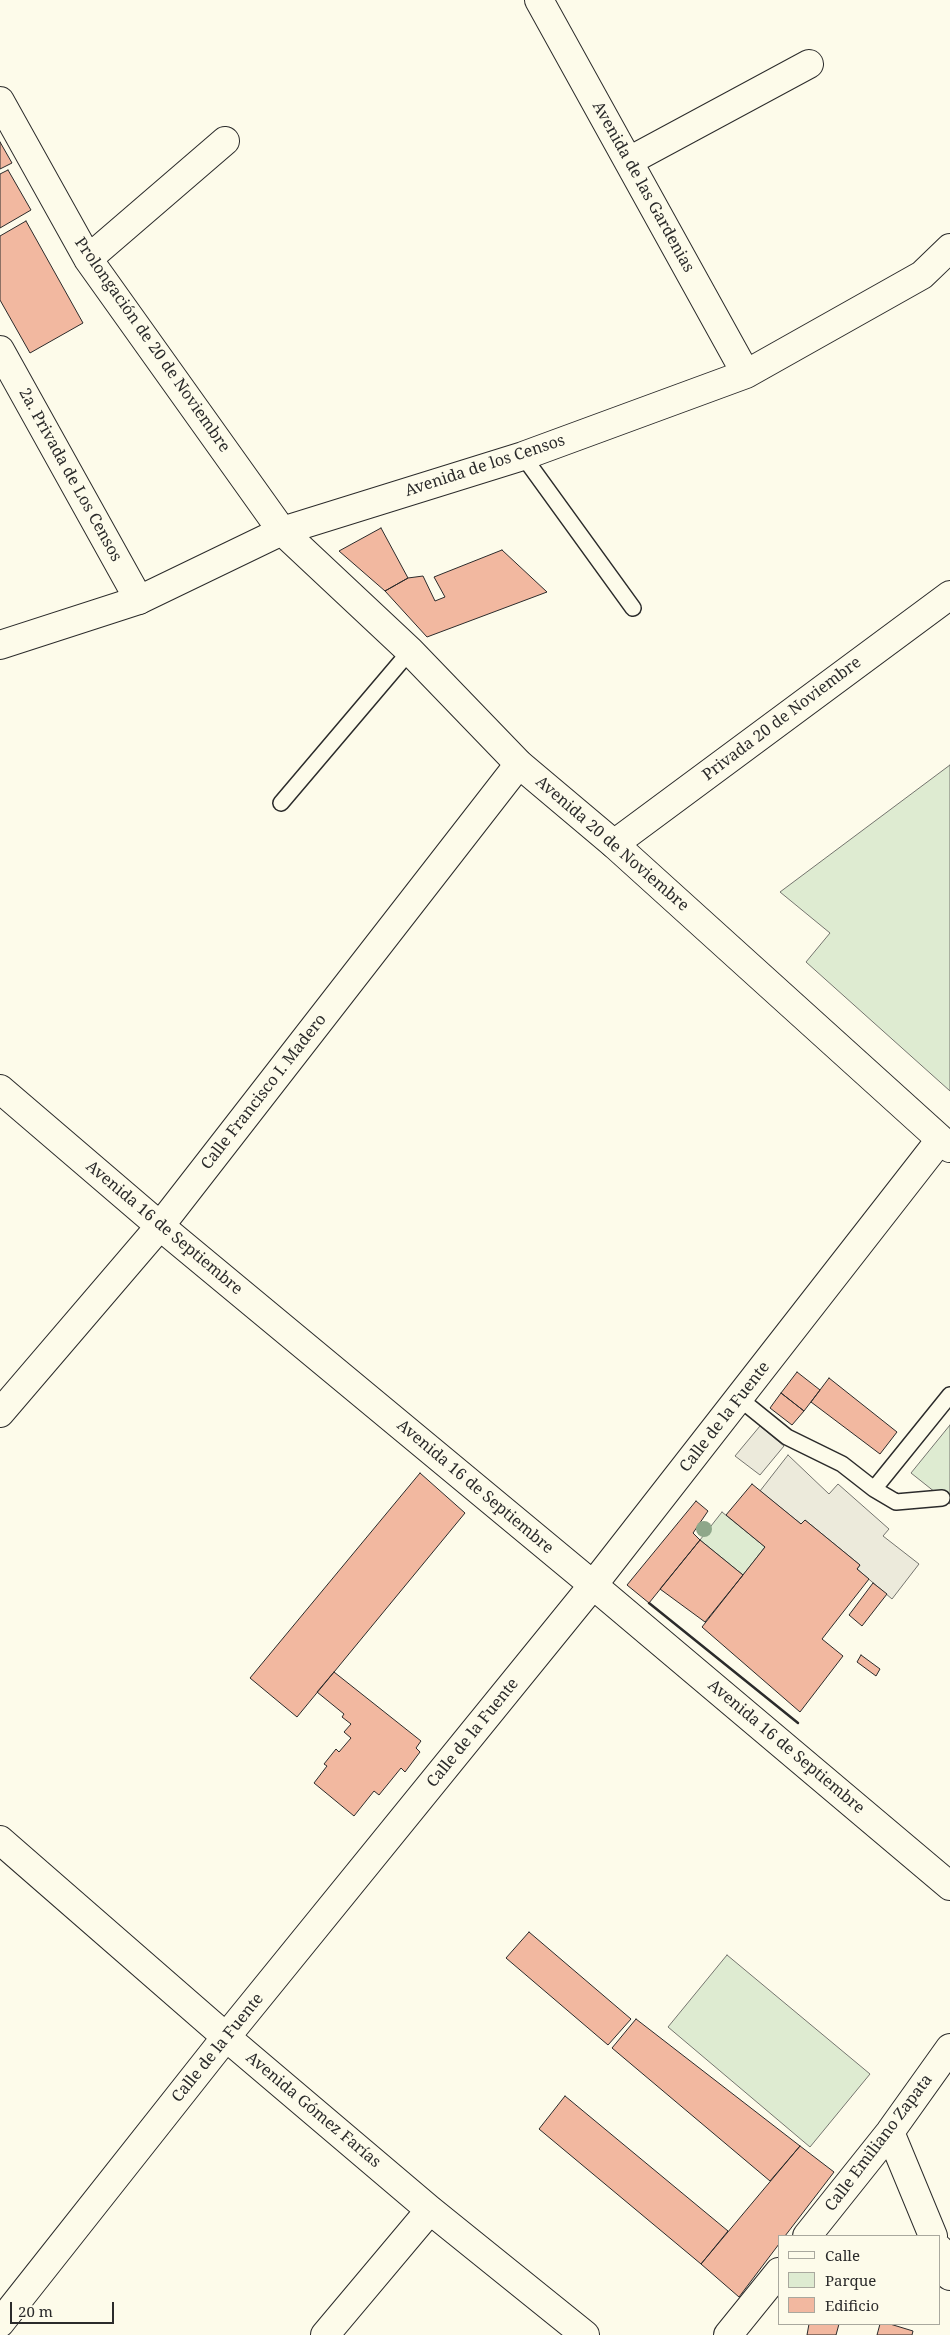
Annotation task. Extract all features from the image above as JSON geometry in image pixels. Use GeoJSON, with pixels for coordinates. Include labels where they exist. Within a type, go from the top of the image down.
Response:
{"type":"FeatureCollection","features":[{"type":"Feature","properties":{"kind":"street","name":"Avenida de las Gardenias"},"geometry":{"type":"LineString","coordinates":[[539,0],[746,374]]}},
{"type":"Feature","properties":{"kind":"street"},"geometry":{"type":"LineString","coordinates":[[629,161],[809,64]]}},
{"type":"Feature","properties":{"kind":"street","name":"Prolongación de 20 de Noviembre"},"geometry":{"type":"LineString","coordinates":[[0,101],[88,258],[282,531]]}},
{"type":"Feature","properties":{"kind":"street"},"geometry":{"type":"LineString","coordinates":[[88,258],[226,141]]}},
{"type":"Feature","properties":{"kind":"street","name":"Avenida de los Censos"},"geometry":{"type":"LineString","coordinates":[[0,644],[139,600],[282,531],[523,456],[746,374],[922,276],[950,248]]}},
{"type":"Feature","properties":{"kind":"street","name":"2a. Privada de Los Censos"},"geometry":{"type":"LineString","coordinates":[[0,350],[139,600]]}},
{"type":"Feature","properties":{"kind":"street","name":"Avenida 20 de Noviembre"},"geometry":{"type":"LineString","coordinates":[[282,531],[410,652],[519,764],[614,844],[945,1144]]}},
{"type":"Feature","properties":{"kind":"street","name":"Privada 20 de Noviembre"},"geometry":{"type":"LineString","coordinates":[[614,844],[950,594]]}},
{"type":"Feature","properties":{"kind":"street","name":"Calle Francisco I. Madero"},"geometry":{"type":"LineString","coordinates":[[0,1413],[160,1226],[519,764]]}},
{"type":"Feature","properties":{"kind":"street","name":"Avenida 16 de Septiembre"},"geometry":{"type":"LineString","coordinates":[[0,1089],[160,1226],[593,1585],[950,1886]]}},
{"type":"Feature","properties":{"kind":"street","name":"Calle de la Fuente"},"geometry":{"type":"LineString","coordinates":[[0,2323],[226,2037],[593,1585],[740,1398],[945,1144]]}},
{"type":"Feature","properties":{"kind":"street","name":"Avenida Gómez Farías"},"geometry":{"type":"LineString","coordinates":[[5,1854],[226,2037],[430,2210],[585,2335]]}},
{"type":"Feature","properties":{"kind":"street","name":"Calle Emiliano Zapata"},"geometry":{"type":"LineString","coordinates":[[808,2235],[890,2132],[950,2048]]}},
{"type":"Feature","properties":{"kind":"street"},"geometry":{"type":"LineString","coordinates":[[890,2132],[933,2235]]}},
{"type":"Feature","properties":{"kind":"street"},"geometry":{"type":"LineString","coordinates":[[325,2335],[430,2210]]}},
{"type":"Feature","properties":{"kind":"street"},"geometry":{"type":"LineString","coordinates":[[940,2251],[950,2276]]}},
{"type":"Feature","properties":{"kind":"street"},"geometry":{"type":"LineString","coordinates":[[728,2335],[778,2273]]}},
{"type":"Feature","properties":{"kind":"lane"},"geometry":{"type":"LineString","coordinates":[[523,456],[633,608]]}},
{"type":"Feature","properties":{"kind":"lane"},"geometry":{"type":"LineString","coordinates":[[281,802],[410,652]]}},
{"type":"Feature","properties":{"kind":"lane"},"geometry":{"type":"LineString","coordinates":[[874,1489],[950,1395]]}},
{"type":"Feature","properties":{"kind":"lane"},"geometry":{"type":"LineString","coordinates":[[740,1398],[787,1437],[842,1464],[874,1489],[896,1502],[942,1498]]}},
{"type":"Feature","properties":{"kind":"green space"},"geometry":{"type":"Polygon","coordinates":[[[950,765],[950,1091],[806,962],[830,933],[780,892],[950,765]]]}},
{"type":"Feature","properties":{"kind":"green space"},"geometry":{"type":"Polygon","coordinates":[[[950,1425],[950,1504],[911,1473],[950,1425]]]}},
{"type":"Feature","properties":{"kind":"green space"},"geometry":{"type":"Polygon","coordinates":[[[722,1512],[765,1547],[743,1575],[700,1540],[722,1512]]]}},
{"type":"Feature","properties":{"kind":"green space"},"geometry":{"type":"Polygon","coordinates":[[[727,1955],[870,2074],[810,2147],[668,2027],[727,1955]]]}},
{"type":"Feature","properties":{"kind":"shaded area"},"geometry":{"type":"Polygon","coordinates":[[[760,1426],[784,1446],[760,1475],[735,1456],[760,1426]]]}},
{"type":"Feature","properties":{"kind":"shaded area"},"geometry":{"type":"Polygon","coordinates":[[[788,1455],[829,1494],[838,1484],[889,1529],[883,1536],[919,1564],[892,1599],[857,1569],[860,1565],[805,1520],[801,1524],[760,1491],[788,1455]]]}},
{"type":"Feature","properties":{"kind":"building"},"geometry":{"type":"Polygon","coordinates":[[[0,142],[12,163],[0,169],[0,142]]]}},
{"type":"Feature","properties":{"kind":"building"},"geometry":{"type":"Polygon","coordinates":[[[8,170],[31,210],[0,228],[0,174],[8,170]]]}},
{"type":"Feature","properties":{"kind":"building"},"geometry":{"type":"Polygon","coordinates":[[[26,221],[83,323],[30,353],[0,300],[0,236],[26,221]]]}},
{"type":"Feature","properties":{"kind":"building"},"geometry":{"type":"Polygon","coordinates":[[[381,528],[408,578],[385,591],[339,551],[381,528]]]}},
{"type":"Feature","properties":{"kind":"building"},"geometry":{"type":"Polygon","coordinates":[[[502,550],[547,592],[427,637],[385,591],[408,578],[423,576],[435,601],[445,597],[434,577],[502,550]]]}},
{"type":"Feature","properties":{"kind":"building"},"geometry":{"type":"Polygon","coordinates":[[[797,1372],[820,1390],[804,1411],[781,1393],[797,1372]]]}},
{"type":"Feature","properties":{"kind":"building"},"geometry":{"type":"Polygon","coordinates":[[[829,1378],[897,1432],[880,1454],[811,1402],[829,1378]]]}},
{"type":"Feature","properties":{"kind":"building"},"geometry":{"type":"Polygon","coordinates":[[[781,1393],[804,1411],[792,1425],[770,1408],[781,1393]]]}},
{"type":"Feature","properties":{"kind":"building"},"geometry":{"type":"Polygon","coordinates":[[[420,1473],[465,1513],[297,1717],[250,1678],[420,1473]]]}},
{"type":"Feature","properties":{"kind":"building"},"geometry":{"type":"Polygon","coordinates":[[[752,1484],[801,1524],[805,1520],[860,1565],[857,1569],[869,1579],[822,1639],[843,1656],[800,1712],[702,1627],[765,1547],[726,1515],[752,1484]]]}},
{"type":"Feature","properties":{"kind":"building"},"geometry":{"type":"Polygon","coordinates":[[[696,1501],[708,1511],[693,1533],[700,1540],[649,1603],[627,1585],[696,1501]]]}},
{"type":"Feature","properties":{"kind":"building"},"geometry":{"type":"Polygon","coordinates":[[[700,1540],[743,1575],[705,1622],[660,1589],[700,1540]]]}},
{"type":"Feature","properties":{"kind":"building"},"geometry":{"type":"Polygon","coordinates":[[[873,1583],[887,1594],[862,1626],[849,1615],[873,1583]]]}},
{"type":"Feature","properties":{"kind":"building"},"geometry":{"type":"Polygon","coordinates":[[[861,1655],[880,1669],[876,1676],[857,1662],[861,1655]]]}},
{"type":"Feature","properties":{"kind":"building"},"geometry":{"type":"Polygon","coordinates":[[[334,1672],[421,1741],[416,1748],[420,1752],[405,1772],[401,1768],[379,1795],[374,1791],[354,1816],[314,1783],[327,1766],[324,1764],[336,1749],[339,1752],[351,1738],[344,1732],[351,1724],[342,1717],[344,1714],[317,1692],[334,1672]]]}},
{"type":"Feature","properties":{"kind":"building"},"geometry":{"type":"Polygon","coordinates":[[[529,1932],[631,2019],[608,2045],[506,1958],[529,1932]]]}},
{"type":"Feature","properties":{"kind":"building"},"geometry":{"type":"Polygon","coordinates":[[[636,2019],[800,2146],[770,2181],[612,2048],[636,2019]]]}},
{"type":"Feature","properties":{"kind":"building"},"geometry":{"type":"Polygon","coordinates":[[[565,2096],[728,2231],[701,2264],[539,2129],[565,2096]]]}},
{"type":"Feature","properties":{"kind":"building"},"geometry":{"type":"Polygon","coordinates":[[[800,2146],[834,2172],[786,2235],[778,2235],[778,2245],[739,2297],[701,2264],[800,2146]]]}},
{"type":"Feature","properties":{"kind":"building"},"geometry":{"type":"Polygon","coordinates":[[[809,2325],[839,2325],[836,2335],[807,2335],[809,2325]]]}},
{"type":"Feature","properties":{"kind":"building"},"geometry":{"type":"Polygon","coordinates":[[[880,2325],[893,2325],[913,2331],[912,2335],[877,2335],[880,2325]]]}},
{"type":"Feature","properties":{"kind":"wall"},"geometry":{"type":"LineString","coordinates":[[649,1603],[798,1723]]}}]}
